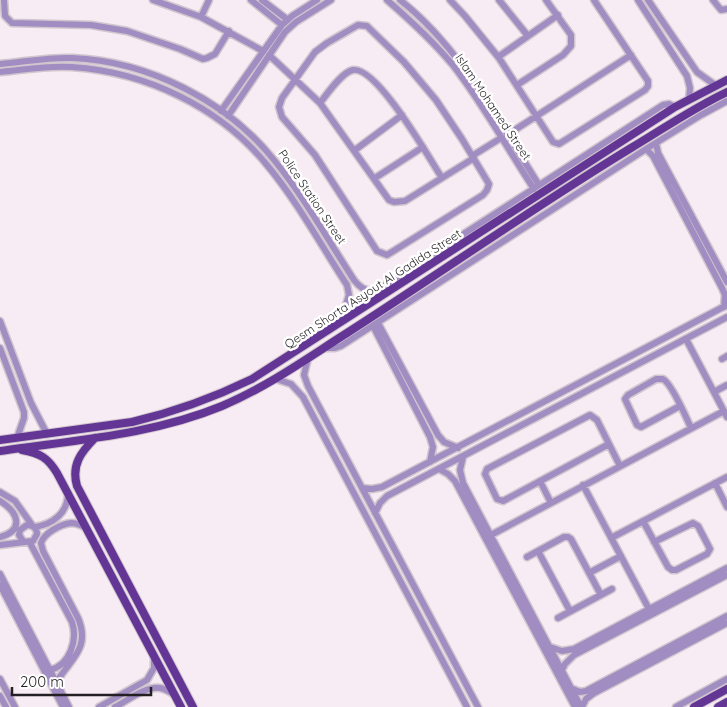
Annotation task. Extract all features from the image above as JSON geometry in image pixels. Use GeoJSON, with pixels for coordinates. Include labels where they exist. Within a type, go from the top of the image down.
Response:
{"type":"FeatureCollection","features":[{"type":"Feature","properties":{"kind":"main road","name":"Qesm Shorta Asyout Al Gadida Street"},"geometry":{"type":"LineString","coordinates":[[0,440],[132,422],[197,403],[252,379],[346,314],[392,285],[423,270],[473,233],[689,99],[727,80]]}},
{"type":"Feature","properties":{"kind":"main road","name":"Qesm Shorta Asyout Al Gadida Street"},"geometry":{"type":"LineString","coordinates":[[0,451],[144,429],[188,418],[234,401],[276,379],[324,348],[378,320],[400,299],[416,294],[428,280],[588,174],[714,103],[727,92]]}},
{"type":"Feature","properties":{"kind":"main road"},"geometry":{"type":"LineString","coordinates":[[582,167],[588,174]]}},
{"type":"Feature","properties":{"kind":"main road"},"geometry":{"type":"LineString","coordinates":[[423,270],[428,280]]}},
{"type":"Feature","properties":{"kind":"main road"},"geometry":{"type":"LineString","coordinates":[[392,285],[400,299]]}},
{"type":"Feature","properties":{"kind":"main road"},"geometry":{"type":"LineString","coordinates":[[197,403],[196,407],[201,413]]}},
{"type":"Feature","properties":{"kind":"main road"},"geometry":{"type":"LineString","coordinates":[[185,407],[188,411],[188,418]]}},
{"type":"Feature","properties":{"kind":"main road"},"geometry":{"type":"LineString","coordinates":[[95,438],[78,459],[75,475],[77,486],[193,707]]}},
{"type":"Feature","properties":{"kind":"main road"},"geometry":{"type":"LineString","coordinates":[[13,449],[35,452],[46,458],[53,467],[181,707]]}},
{"type":"Feature","properties":{"kind":"main road"},"geometry":{"type":"LineString","coordinates":[[68,492],[71,486],[77,486]]}},
{"type":"Feature","properties":{"kind":"main road"},"geometry":{"type":"LineString","coordinates":[[124,599],[133,594]]}},
{"type":"Feature","properties":{"kind":"main road"},"geometry":{"type":"LineString","coordinates":[[694,707],[727,689]]}},
{"type":"Feature","properties":{"kind":"main road"},"geometry":{"type":"LineString","coordinates":[[718,707],[727,702]]}},
{"type":"Feature","properties":{"kind":"street"},"geometry":{"type":"LineString","coordinates":[[4,0],[5,16],[12,23],[91,25],[127,31],[203,59],[215,54],[229,31]]}},
{"type":"Feature","properties":{"kind":"street"},"geometry":{"type":"LineString","coordinates":[[152,0],[170,2],[229,31],[266,53],[320,103],[389,200],[400,202],[405,201],[442,178],[631,55]]}},
{"type":"Feature","properties":{"kind":"street"},"geometry":{"type":"LineString","coordinates":[[201,17],[208,0]]}},
{"type":"Feature","properties":{"kind":"street"},"geometry":{"type":"LineString","coordinates":[[251,0],[282,25]]}},
{"type":"Feature","properties":{"kind":"street"},"geometry":{"type":"LineString","coordinates":[[262,0],[288,20]]}},
{"type":"Feature","properties":{"kind":"street"},"geometry":{"type":"LineString","coordinates":[[221,111],[266,53],[278,36],[282,25],[317,0]]}},
{"type":"Feature","properties":{"kind":"street"},"geometry":{"type":"LineString","coordinates":[[278,36],[331,0]]}},
{"type":"Feature","properties":{"kind":"street","name":"Islam Mohamed Street"},"geometry":{"type":"LineString","coordinates":[[387,0],[419,28],[441,51],[485,106]]}},
{"type":"Feature","properties":{"kind":"street","name":"Islam Mohamed Street"},"geometry":{"type":"LineString","coordinates":[[400,0],[428,26],[471,78],[485,106],[536,187]]}},
{"type":"Feature","properties":{"kind":"street"},"geometry":{"type":"LineString","coordinates":[[450,0],[498,57],[553,142],[559,144],[645,90],[648,86],[648,81],[594,0]]}},
{"type":"Feature","properties":{"kind":"street"},"geometry":{"type":"LineString","coordinates":[[499,0],[528,36]]}},
{"type":"Feature","properties":{"kind":"street"},"geometry":{"type":"LineString","coordinates":[[517,85],[563,55],[571,46],[571,35],[546,0]]}},
{"type":"Feature","properties":{"kind":"street"},"geometry":{"type":"LineString","coordinates":[[638,0],[687,76],[690,88],[689,99]]}},
{"type":"Feature","properties":{"kind":"street"},"geometry":{"type":"LineString","coordinates":[[648,0],[697,72],[715,85]]}},
{"type":"Feature","properties":{"kind":"street"},"geometry":{"type":"LineString","coordinates":[[713,0],[721,10],[727,9]]}},
{"type":"Feature","properties":{"kind":"street"},"geometry":{"type":"LineString","coordinates":[[498,57],[558,15]]}},
{"type":"Feature","properties":{"kind":"street"},"geometry":{"type":"LineString","coordinates":[[358,25],[367,26],[414,72],[436,100],[488,181],[486,193],[392,253],[382,254],[377,251],[315,155],[280,112],[280,102],[297,80],[313,55],[323,46],[358,25]]}},
{"type":"Feature","properties":{"kind":"street"},"geometry":{"type":"LineString","coordinates":[[228,116],[266,53]]}},
{"type":"Feature","properties":{"kind":"street","name":"Police Station Street"},"geometry":{"type":"LineString","coordinates":[[0,64],[71,58],[103,62],[151,74],[187,90],[228,116],[252,136],[274,160],[357,284],[366,290],[375,291],[392,285]]}},
{"type":"Feature","properties":{"kind":"street","name":"Police Station Street"},"geometry":{"type":"LineString","coordinates":[[0,72],[70,67],[117,74],[170,92],[202,109],[230,128],[243,139],[277,178],[347,285],[349,295],[346,314]]}},
{"type":"Feature","properties":{"kind":"street"},"geometry":{"type":"LineString","coordinates":[[320,103],[344,74],[355,70],[362,71],[368,75],[402,115],[442,178]]}},
{"type":"Feature","properties":{"kind":"street"},"geometry":{"type":"LineString","coordinates":[[202,109],[206,101]]}},
{"type":"Feature","properties":{"kind":"street"},"geometry":{"type":"LineString","coordinates":[[324,348],[341,346],[416,294],[656,143],[714,103],[727,102]]}},
{"type":"Feature","properties":{"kind":"street"},"geometry":{"type":"LineString","coordinates":[[392,285],[473,233],[536,187],[663,105],[669,104],[676,107]]}},
{"type":"Feature","properties":{"kind":"street"},"geometry":{"type":"LineString","coordinates":[[355,150],[402,115]]}},
{"type":"Feature","properties":{"kind":"street"},"geometry":{"type":"LineString","coordinates":[[656,143],[658,153],[727,282]]}},
{"type":"Feature","properties":{"kind":"street"},"geometry":{"type":"LineString","coordinates":[[375,178],[423,147]]}},
{"type":"Feature","properties":{"kind":"street"},"geometry":{"type":"LineString","coordinates":[[362,488],[379,488],[725,306],[722,288],[653,156],[646,149]]}},
{"type":"Feature","properties":{"kind":"street"},"geometry":{"type":"LineString","coordinates":[[375,513],[384,498],[727,317]]}},
{"type":"Feature","properties":{"kind":"street"},"geometry":{"type":"LineString","coordinates":[[378,320],[438,435],[448,445],[458,448]]}},
{"type":"Feature","properties":{"kind":"street"},"geometry":{"type":"LineString","coordinates":[[378,320],[430,437],[433,447],[430,462]]}},
{"type":"Feature","properties":{"kind":"street"},"geometry":{"type":"LineString","coordinates":[[0,321],[31,404],[47,434]]}},
{"type":"Feature","properties":{"kind":"street"},"geometry":{"type":"LineString","coordinates":[[694,323],[699,332]]}},
{"type":"Feature","properties":{"kind":"street"},"geometry":{"type":"LineString","coordinates":[[491,534],[692,428],[725,414],[686,339]]}},
{"type":"Feature","properties":{"kind":"street"},"geometry":{"type":"LineString","coordinates":[[0,348],[24,412],[24,418],[17,438]]}},
{"type":"Feature","properties":{"kind":"street"},"geometry":{"type":"LineString","coordinates":[[308,358],[304,369],[308,386],[478,707]]}},
{"type":"Feature","properties":{"kind":"street"},"geometry":{"type":"LineString","coordinates":[[680,406],[641,427],[637,424],[625,399],[628,395],[661,378],[667,381],[692,428]]}},
{"type":"Feature","properties":{"kind":"street"},"geometry":{"type":"LineString","coordinates":[[276,379],[292,384],[303,397],[467,707]]}},
{"type":"Feature","properties":{"kind":"street"},"geometry":{"type":"LineString","coordinates":[[714,392],[727,385]]}},
{"type":"Feature","properties":{"kind":"street"},"geometry":{"type":"LineString","coordinates":[[521,414],[526,423]]}},
{"type":"Feature","properties":{"kind":"street"},"geometry":{"type":"LineString","coordinates":[[609,444],[500,501],[485,472],[487,469],[588,416],[596,418],[609,444],[620,466]]}},
{"type":"Feature","properties":{"kind":"street"},"geometry":{"type":"LineString","coordinates":[[462,457],[460,470],[475,512],[575,707]]}},
{"type":"Feature","properties":{"kind":"street"},"geometry":{"type":"LineString","coordinates":[[439,469],[455,481],[491,534],[522,602],[550,647],[582,707]]}},
{"type":"Feature","properties":{"kind":"street"},"geometry":{"type":"LineString","coordinates":[[611,538],[727,477]]}},
{"type":"Feature","properties":{"kind":"street"},"geometry":{"type":"LineString","coordinates":[[540,481],[551,502]]}},
{"type":"Feature","properties":{"kind":"street"},"geometry":{"type":"LineString","coordinates":[[715,483],[727,505]]}},
{"type":"Feature","properties":{"kind":"street"},"geometry":{"type":"LineString","coordinates":[[583,485],[649,609]]}},
{"type":"Feature","properties":{"kind":"street"},"geometry":{"type":"LineString","coordinates":[[0,492],[15,501],[35,528],[42,540],[43,551],[80,623],[82,640],[77,656],[56,683]]}},
{"type":"Feature","properties":{"kind":"street"},"geometry":{"type":"LineString","coordinates":[[0,536],[24,526],[35,528],[49,523],[61,514],[67,504],[68,492]]}},
{"type":"Feature","properties":{"kind":"street"},"geometry":{"type":"LineString","coordinates":[[0,501],[13,512],[20,537],[29,542],[74,627],[75,639],[72,650],[56,668],[50,670]]}},
{"type":"Feature","properties":{"kind":"street"},"geometry":{"type":"LineString","coordinates":[[643,521],[654,542],[668,567],[674,571],[707,554],[710,549],[698,526],[693,522],[654,542]]}},
{"type":"Feature","properties":{"kind":"street"},"geometry":{"type":"LineString","coordinates":[[0,545],[42,540],[46,535],[67,524],[76,524],[88,530]]}},
{"type":"Feature","properties":{"kind":"street"},"geometry":{"type":"LineString","coordinates":[[29,542],[37,536],[35,528]]}},
{"type":"Feature","properties":{"kind":"street"},"geometry":{"type":"LineString","coordinates":[[527,557],[564,537],[568,537],[572,540],[601,595]]}},
{"type":"Feature","properties":{"kind":"street"},"geometry":{"type":"LineString","coordinates":[[538,551],[570,611]]}},
{"type":"Feature","properties":{"kind":"street"},"geometry":{"type":"LineString","coordinates":[[589,573],[621,556]]}},
{"type":"Feature","properties":{"kind":"street"},"geometry":{"type":"LineString","coordinates":[[562,670],[574,655],[649,609],[727,568]]}},
{"type":"Feature","properties":{"kind":"street"},"geometry":{"type":"LineString","coordinates":[[0,574],[69,707]]}},
{"type":"Feature","properties":{"kind":"street"},"geometry":{"type":"LineString","coordinates":[[550,647],[562,652],[570,651],[727,575]]}},
{"type":"Feature","properties":{"kind":"street"},"geometry":{"type":"LineString","coordinates":[[0,585],[64,707]]}},
{"type":"Feature","properties":{"kind":"street"},"geometry":{"type":"LineString","coordinates":[[407,593],[415,588]]}},
{"type":"Feature","properties":{"kind":"street"},"geometry":{"type":"LineString","coordinates":[[558,618],[612,589]]}},
{"type":"Feature","properties":{"kind":"street"},"geometry":{"type":"LineString","coordinates":[[61,602],[68,598]]}},
{"type":"Feature","properties":{"kind":"street"},"geometry":{"type":"LineString","coordinates":[[582,707],[586,700],[594,694],[719,624],[727,616]]}},
{"type":"Feature","properties":{"kind":"street"},"geometry":{"type":"LineString","coordinates":[[572,689],[580,692],[586,691],[719,624],[727,623]]}},
{"type":"Feature","properties":{"kind":"street"},"geometry":{"type":"LineString","coordinates":[[99,707],[147,680],[154,668],[154,655]]}},
{"type":"Feature","properties":{"kind":"street"},"geometry":{"type":"LineString","coordinates":[[0,679],[15,707]]}},
{"type":"Feature","properties":{"kind":"street"},"geometry":{"type":"LineString","coordinates":[[676,707],[727,679]]}},
{"type":"Feature","properties":{"kind":"street"},"geometry":{"type":"LineString","coordinates":[[147,680],[151,689]]}},
{"type":"Feature","properties":{"kind":"street"},"geometry":{"type":"LineString","coordinates":[[115,707],[151,689],[164,689],[176,696]]}},
{"type":"Feature","properties":{"kind":"street"},"geometry":{"type":"LineString","coordinates":[[0,696],[6,707]]}}]}
